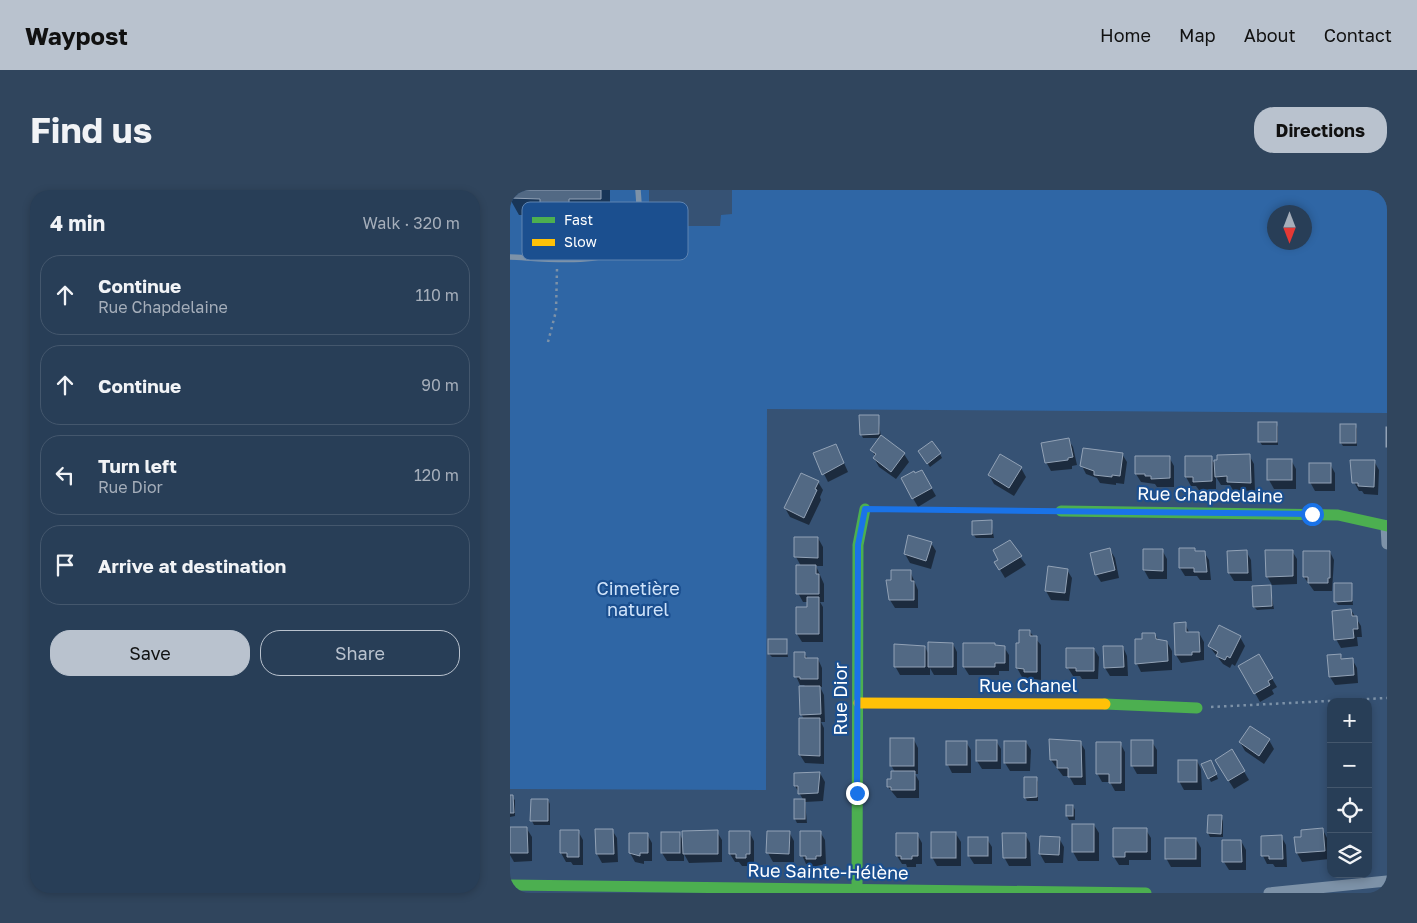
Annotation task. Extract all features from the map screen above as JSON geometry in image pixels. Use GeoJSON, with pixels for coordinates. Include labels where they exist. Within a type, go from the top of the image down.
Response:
{"type":"FeatureCollection","features":[{"type":"Feature","properties":{"kind":"street","name":"Rue Dior"},"geometry":{"type":"LineString","coordinates":[[858,889],[858,545],[865,509]]}},
{"type":"Feature","properties":{"kind":"street","name":"Rue Chapdelaine"},"geometry":{"type":"LineString","coordinates":[[1061,511],[1338,515],[1387,526]]}},
{"type":"Feature","properties":{"kind":"street"},"geometry":{"type":"LineString","coordinates":[[1387,526],[1387,544]]}},
{"type":"Feature","properties":{"kind":"street","name":"Rue Chanel"},"geometry":{"type":"LineString","coordinates":[[858,703],[1100,704],[1197,708]]}},
{"type":"Feature","properties":{"kind":"street"},"geometry":{"type":"LineString","coordinates":[[1269,893],[1387,881]]}},
{"type":"Feature","properties":{"kind":"street","name":"Rue Sainte-Hélène"},"geometry":{"type":"LineString","coordinates":[[510,885],[1146,893]]}},
{"type":"Feature","properties":{"kind":"path"},"geometry":{"type":"LineString","coordinates":[[548,342],[556,312],[557,260]]}},
{"type":"Feature","properties":{"kind":"path"},"geometry":{"type":"LineString","coordinates":[[865,509],[1061,511]]}},
{"type":"Feature","properties":{"kind":"path"},"geometry":{"type":"LineString","coordinates":[[1197,708],[1387,698]]}},
{"type":"Feature","properties":{"kind":"green space","name":"Cimetière naturel"},"geometry":{"type":"Polygon","coordinates":[[[510,190],[649,190],[649,202],[522,202],[522,260],[688,260],[688,226],[720,226],[721,215],[732,214],[732,190],[1387,190],[1387,413],[767,409],[766,790],[510,789],[510,190]]]}},
{"type":"Feature","properties":{"kind":"building"},"geometry":{"type":"Polygon","coordinates":[[[510,190],[601,190],[601,199],[569,199],[569,202],[540,202],[540,199],[510,198],[510,190]]]}},
{"type":"Feature","properties":{"kind":"building"},"geometry":{"type":"Polygon","coordinates":[[[859,415],[879,415],[879,434],[860,435],[859,415]]]}},
{"type":"Feature","properties":{"kind":"building"},"geometry":{"type":"Polygon","coordinates":[[[1258,422],[1277,422],[1277,442],[1258,442],[1258,422]]]}},
{"type":"Feature","properties":{"kind":"building"},"geometry":{"type":"Polygon","coordinates":[[[1340,424],[1356,424],[1356,443],[1340,443],[1340,424]]]}},
{"type":"Feature","properties":{"kind":"building"},"geometry":{"type":"Polygon","coordinates":[[[1387,427],[1387,447],[1386,447],[1387,427]]]}},
{"type":"Feature","properties":{"kind":"building"},"geometry":{"type":"Polygon","coordinates":[[[881,435],[905,453],[891,472],[873,458],[876,454],[870,450],[881,435]]]}},
{"type":"Feature","properties":{"kind":"building"},"geometry":{"type":"Polygon","coordinates":[[[1069,438],[1073,457],[1068,458],[1068,460],[1045,463],[1041,443],[1069,438]]]}},
{"type":"Feature","properties":{"kind":"building"},"geometry":{"type":"Polygon","coordinates":[[[932,441],[941,453],[927,464],[918,451],[932,441]]]}},
{"type":"Feature","properties":{"kind":"building"},"geometry":{"type":"Polygon","coordinates":[[[836,444],[844,463],[822,475],[813,453],[836,444]]]}},
{"type":"Feature","properties":{"kind":"building"},"geometry":{"type":"Polygon","coordinates":[[[1083,448],[1123,453],[1120,476],[1094,475],[1094,471],[1080,466],[1083,448]]]}},
{"type":"Feature","properties":{"kind":"building"},"geometry":{"type":"Polygon","coordinates":[[[1000,454],[1022,467],[1009,488],[988,475],[1000,454]]]}},
{"type":"Feature","properties":{"kind":"building"},"geometry":{"type":"Polygon","coordinates":[[[1250,454],[1251,483],[1227,482],[1227,476],[1215,477],[1214,460],[1217,460],[1217,455],[1250,454]]]}},
{"type":"Feature","properties":{"kind":"building"},"geometry":{"type":"Polygon","coordinates":[[[1135,456],[1170,456],[1170,478],[1151,479],[1151,476],[1145,476],[1145,474],[1135,474],[1135,456]]]}},
{"type":"Feature","properties":{"kind":"building"},"geometry":{"type":"Polygon","coordinates":[[[1185,456],[1212,456],[1212,481],[1193,482],[1193,477],[1185,477],[1185,456]]]}},
{"type":"Feature","properties":{"kind":"building"},"geometry":{"type":"Polygon","coordinates":[[[1267,459],[1292,459],[1292,480],[1267,480],[1267,459]]]}},
{"type":"Feature","properties":{"kind":"building"},"geometry":{"type":"Polygon","coordinates":[[[1350,460],[1375,460],[1374,487],[1358,486],[1358,483],[1352,483],[1350,460]]]}},
{"type":"Feature","properties":{"kind":"building"},"geometry":{"type":"Polygon","coordinates":[[[1309,463],[1331,463],[1331,483],[1309,483],[1309,463]]]}},
{"type":"Feature","properties":{"kind":"building"},"geometry":{"type":"Polygon","coordinates":[[[922,470],[932,488],[912,499],[901,478],[914,471],[915,473],[922,470]]]}},
{"type":"Feature","properties":{"kind":"building"},"geometry":{"type":"Polygon","coordinates":[[[801,473],[819,481],[815,489],[817,490],[804,518],[784,508],[801,473]]]}},
{"type":"Feature","properties":{"kind":"building"},"geometry":{"type":"Polygon","coordinates":[[[992,520],[992,534],[972,535],[972,521],[992,520]]]}},
{"type":"Feature","properties":{"kind":"building"},"geometry":{"type":"Polygon","coordinates":[[[908,535],[932,542],[926,561],[904,554],[908,535]]]}},
{"type":"Feature","properties":{"kind":"building"},"geometry":{"type":"Polygon","coordinates":[[[794,537],[818,537],[818,558],[794,557],[794,537]]]}},
{"type":"Feature","properties":{"kind":"building"},"geometry":{"type":"Polygon","coordinates":[[[1010,540],[1022,556],[999,570],[994,562],[998,560],[993,550],[1010,540]]]}},
{"type":"Feature","properties":{"kind":"building"},"geometry":{"type":"Polygon","coordinates":[[[1110,548],[1115,570],[1095,575],[1090,553],[1110,548]]]}},
{"type":"Feature","properties":{"kind":"building"},"geometry":{"type":"Polygon","coordinates":[[[1179,548],[1195,548],[1195,551],[1205,551],[1207,572],[1194,572],[1194,568],[1179,568],[1179,548]]]}},
{"type":"Feature","properties":{"kind":"building"},"geometry":{"type":"Polygon","coordinates":[[[1143,549],[1163,549],[1163,571],[1143,570],[1143,549]]]}},
{"type":"Feature","properties":{"kind":"building"},"geometry":{"type":"Polygon","coordinates":[[[1247,550],[1248,573],[1228,573],[1227,551],[1247,550]]]}},
{"type":"Feature","properties":{"kind":"building"},"geometry":{"type":"Polygon","coordinates":[[[1265,550],[1293,550],[1293,576],[1266,577],[1265,550]]]}},
{"type":"Feature","properties":{"kind":"building"},"geometry":{"type":"Polygon","coordinates":[[[1303,551],[1330,551],[1330,578],[1328,578],[1328,583],[1308,583],[1308,577],[1303,577],[1303,551]]]}},
{"type":"Feature","properties":{"kind":"building"},"geometry":{"type":"Polygon","coordinates":[[[796,565],[816,565],[816,574],[819,574],[819,594],[796,594],[796,565]]]}},
{"type":"Feature","properties":{"kind":"building"},"geometry":{"type":"Polygon","coordinates":[[[1048,566],[1068,569],[1065,593],[1045,591],[1048,566]]]}},
{"type":"Feature","properties":{"kind":"building"},"geometry":{"type":"Polygon","coordinates":[[[891,570],[911,570],[911,581],[914,581],[914,600],[889,600],[886,580],[891,580],[891,570]]]}},
{"type":"Feature","properties":{"kind":"building"},"geometry":{"type":"Polygon","coordinates":[[[1334,583],[1352,583],[1352,601],[1334,602],[1334,583]]]}},
{"type":"Feature","properties":{"kind":"building"},"geometry":{"type":"Polygon","coordinates":[[[1271,585],[1272,606],[1253,607],[1252,586],[1271,585]]]}},
{"type":"Feature","properties":{"kind":"building"},"geometry":{"type":"Polygon","coordinates":[[[807,597],[819,597],[819,634],[796,634],[796,607],[807,607],[807,597]]]}},
{"type":"Feature","properties":{"kind":"building"},"geometry":{"type":"Polygon","coordinates":[[[1351,609],[1352,616],[1357,616],[1358,629],[1353,629],[1354,638],[1334,640],[1332,611],[1351,609]]]}},
{"type":"Feature","properties":{"kind":"building"},"geometry":{"type":"Polygon","coordinates":[[[1186,622],[1186,632],[1199,632],[1200,652],[1192,652],[1192,655],[1175,655],[1174,623],[1186,622]]]}},
{"type":"Feature","properties":{"kind":"building"},"geometry":{"type":"Polygon","coordinates":[[[1219,625],[1241,636],[1230,658],[1227,656],[1225,660],[1216,656],[1218,652],[1208,646],[1219,625]]]}},
{"type":"Feature","properties":{"kind":"building"},"geometry":{"type":"Polygon","coordinates":[[[1019,630],[1030,630],[1030,636],[1037,636],[1037,672],[1024,672],[1024,669],[1016,668],[1016,643],[1019,643],[1019,630]]]}},
{"type":"Feature","properties":{"kind":"building"},"geometry":{"type":"Polygon","coordinates":[[[1142,633],[1155,633],[1156,639],[1167,641],[1168,661],[1135,664],[1135,639],[1142,639],[1142,633]]]}},
{"type":"Feature","properties":{"kind":"building"},"geometry":{"type":"Polygon","coordinates":[[[768,639],[787,639],[787,654],[768,654],[768,639]]]}},
{"type":"Feature","properties":{"kind":"building"},"geometry":{"type":"Polygon","coordinates":[[[928,642],[953,643],[953,667],[928,667],[928,642]]]}},
{"type":"Feature","properties":{"kind":"building"},"geometry":{"type":"Polygon","coordinates":[[[963,643],[995,643],[995,645],[1005,646],[1005,663],[995,663],[995,667],[963,667],[963,643]]]}},
{"type":"Feature","properties":{"kind":"building"},"geometry":{"type":"Polygon","coordinates":[[[894,644],[925,646],[925,667],[894,667],[894,644]]]}},
{"type":"Feature","properties":{"kind":"building"},"geometry":{"type":"Polygon","coordinates":[[[1103,646],[1123,646],[1124,667],[1104,668],[1103,646]]]}},
{"type":"Feature","properties":{"kind":"building"},"geometry":{"type":"Polygon","coordinates":[[[1066,648],[1094,648],[1094,671],[1076,671],[1076,668],[1066,668],[1066,648]]]}},
{"type":"Feature","properties":{"kind":"building"},"geometry":{"type":"Polygon","coordinates":[[[794,652],[805,652],[805,658],[818,658],[818,679],[794,677],[794,652]]]}},
{"type":"Feature","properties":{"kind":"building"},"geometry":{"type":"Polygon","coordinates":[[[1259,654],[1273,678],[1268,681],[1270,685],[1254,694],[1238,666],[1259,654]]]}},
{"type":"Feature","properties":{"kind":"building"},"geometry":{"type":"Polygon","coordinates":[[[1341,654],[1341,659],[1353,658],[1354,675],[1329,677],[1327,655],[1341,654]]]}},
{"type":"Feature","properties":{"kind":"building"},"geometry":{"type":"Polygon","coordinates":[[[799,686],[820,686],[821,714],[800,715],[799,686]]]}},
{"type":"Feature","properties":{"kind":"building"},"geometry":{"type":"Polygon","coordinates":[[[799,718],[820,718],[820,756],[799,755],[799,718]]]}},
{"type":"Feature","properties":{"kind":"building"},"geometry":{"type":"Polygon","coordinates":[[[1250,726],[1270,739],[1259,756],[1239,742],[1250,726]]]}},
{"type":"Feature","properties":{"kind":"building"},"geometry":{"type":"Polygon","coordinates":[[[890,738],[914,738],[914,766],[890,766],[890,738]]]}},
{"type":"Feature","properties":{"kind":"building"},"geometry":{"type":"Polygon","coordinates":[[[1049,739],[1081,741],[1082,777],[1068,777],[1068,768],[1057,768],[1057,760],[1050,760],[1049,739]]]}},
{"type":"Feature","properties":{"kind":"building"},"geometry":{"type":"Polygon","coordinates":[[[976,740],[997,740],[997,761],[976,761],[976,740]]]}},
{"type":"Feature","properties":{"kind":"building"},"geometry":{"type":"Polygon","coordinates":[[[1131,740],[1153,740],[1153,766],[1131,766],[1131,740]]]}},
{"type":"Feature","properties":{"kind":"building"},"geometry":{"type":"Polygon","coordinates":[[[946,741],[967,741],[967,765],[946,765],[946,741]]]}},
{"type":"Feature","properties":{"kind":"building"},"geometry":{"type":"Polygon","coordinates":[[[1004,741],[1026,741],[1026,763],[1004,763],[1004,741]]]}},
{"type":"Feature","properties":{"kind":"building"},"geometry":{"type":"Polygon","coordinates":[[[1096,742],[1121,742],[1121,783],[1109,783],[1109,774],[1096,774],[1096,742]]]}},
{"type":"Feature","properties":{"kind":"building"},"geometry":{"type":"Polygon","coordinates":[[[1232,749],[1245,771],[1228,781],[1215,760],[1232,749]]]}},
{"type":"Feature","properties":{"kind":"building"},"geometry":{"type":"Polygon","coordinates":[[[1178,760],[1197,760],[1197,782],[1178,782],[1178,760]]]}},
{"type":"Feature","properties":{"kind":"building"},"geometry":{"type":"Polygon","coordinates":[[[1211,760],[1217,774],[1208,779],[1201,764],[1211,760]]]}},
{"type":"Feature","properties":{"kind":"building"},"geometry":{"type":"Polygon","coordinates":[[[891,771],[915,771],[915,790],[891,790],[891,787],[887,787],[887,779],[891,779],[891,771]]]}},
{"type":"Feature","properties":{"kind":"building"},"geometry":{"type":"Polygon","coordinates":[[[820,772],[818,793],[798,794],[798,786],[794,786],[794,773],[820,772]]]}},
{"type":"Feature","properties":{"kind":"building"},"geometry":{"type":"Polygon","coordinates":[[[1024,777],[1037,777],[1037,797],[1024,798],[1024,777]]]}},
{"type":"Feature","properties":{"kind":"building"},"geometry":{"type":"Polygon","coordinates":[[[510,795],[513,795],[514,813],[510,813],[510,795]]]}},
{"type":"Feature","properties":{"kind":"building"},"geometry":{"type":"Polygon","coordinates":[[[531,799],[548,799],[548,821],[530,821],[531,799]]]}},
{"type":"Feature","properties":{"kind":"building"},"geometry":{"type":"Polygon","coordinates":[[[794,799],[805,799],[805,819],[794,819],[794,799]]]}},
{"type":"Feature","properties":{"kind":"building"},"geometry":{"type":"Polygon","coordinates":[[[1066,805],[1073,805],[1073,816],[1066,816],[1066,805]]]}},
{"type":"Feature","properties":{"kind":"building"},"geometry":{"type":"Polygon","coordinates":[[[1208,815],[1222,815],[1221,834],[1207,833],[1208,815]]]}},
{"type":"Feature","properties":{"kind":"building"},"geometry":{"type":"Polygon","coordinates":[[[1072,824],[1094,824],[1094,852],[1072,852],[1072,824]]]}},
{"type":"Feature","properties":{"kind":"building"},"geometry":{"type":"Polygon","coordinates":[[[510,827],[527,827],[528,853],[510,853],[510,827]]]}},
{"type":"Feature","properties":{"kind":"building"},"geometry":{"type":"Polygon","coordinates":[[[1113,828],[1147,828],[1147,852],[1125,852],[1125,857],[1113,857],[1113,828]]]}},
{"type":"Feature","properties":{"kind":"building"},"geometry":{"type":"Polygon","coordinates":[[[1323,828],[1325,851],[1296,853],[1294,837],[1301,837],[1301,830],[1323,828]]]}},
{"type":"Feature","properties":{"kind":"building"},"geometry":{"type":"Polygon","coordinates":[[[595,829],[613,829],[614,854],[596,854],[595,829]]]}},
{"type":"Feature","properties":{"kind":"building"},"geometry":{"type":"Polygon","coordinates":[[[560,830],[579,830],[579,857],[567,857],[567,853],[560,853],[560,830]]]}},
{"type":"Feature","properties":{"kind":"building"},"geometry":{"type":"Polygon","coordinates":[[[718,830],[718,854],[683,854],[682,831],[718,830]]]}},
{"type":"Feature","properties":{"kind":"building"},"geometry":{"type":"Polygon","coordinates":[[[729,831],[750,831],[750,854],[746,854],[746,858],[736,858],[736,854],[729,854],[729,831]]]}},
{"type":"Feature","properties":{"kind":"building"},"geometry":{"type":"Polygon","coordinates":[[[767,831],[790,831],[789,854],[766,853],[767,831]]]}},
{"type":"Feature","properties":{"kind":"building"},"geometry":{"type":"Polygon","coordinates":[[[800,831],[821,831],[821,856],[816,856],[816,859],[806,859],[806,856],[800,856],[800,831]]]}},
{"type":"Feature","properties":{"kind":"building"},"geometry":{"type":"Polygon","coordinates":[[[661,832],[680,832],[680,853],[661,853],[661,832]]]}},
{"type":"Feature","properties":{"kind":"building"},"geometry":{"type":"Polygon","coordinates":[[[931,832],[956,832],[956,858],[931,858],[931,832]]]}},
{"type":"Feature","properties":{"kind":"building"},"geometry":{"type":"Polygon","coordinates":[[[629,833],[648,833],[648,853],[640,853],[640,856],[629,853],[629,833]]]}},
{"type":"Feature","properties":{"kind":"building"},"geometry":{"type":"Polygon","coordinates":[[[896,833],[918,833],[918,856],[912,856],[912,859],[901,859],[901,856],[896,856],[896,833]]]}},
{"type":"Feature","properties":{"kind":"building"},"geometry":{"type":"Polygon","coordinates":[[[1002,833],[1026,833],[1026,858],[1003,858],[1002,833]]]}},
{"type":"Feature","properties":{"kind":"building"},"geometry":{"type":"Polygon","coordinates":[[[1282,835],[1283,859],[1269,859],[1269,856],[1261,856],[1261,836],[1282,835]]]}},
{"type":"Feature","properties":{"kind":"building"},"geometry":{"type":"Polygon","coordinates":[[[1040,836],[1060,837],[1059,855],[1039,854],[1040,836]]]}},
{"type":"Feature","properties":{"kind":"building"},"geometry":{"type":"Polygon","coordinates":[[[968,837],[988,837],[988,856],[968,856],[968,837]]]}},
{"type":"Feature","properties":{"kind":"building"},"geometry":{"type":"Polygon","coordinates":[[[1165,838],[1196,838],[1196,859],[1165,859],[1165,838]]]}},
{"type":"Feature","properties":{"kind":"building"},"geometry":{"type":"Polygon","coordinates":[[[1222,840],[1241,840],[1242,862],[1222,862],[1222,840]]]}},
{"type":"Feature","properties":{"kind":"traffic: fast"},"geometry":{"type":"LineString","coordinates":[[857,889],[858,545],[865,509]]}},
{"type":"Feature","properties":{"kind":"traffic: fast"},"geometry":{"type":"LineString","coordinates":[[1061,511],[1338,515],[1387,526]]}},
{"type":"Feature","properties":{"kind":"traffic: fast"},"geometry":{"type":"LineString","coordinates":[[1105,704],[1197,708]]}},
{"type":"Feature","properties":{"kind":"traffic: fast"},"geometry":{"type":"LineString","coordinates":[[510,885],[1146,893]]}},
{"type":"Feature","properties":{"kind":"traffic: slow"},"geometry":{"type":"LineString","coordinates":[[859,703],[1105,704]]}},
{"type":"Feature","properties":{"kind":"route"},"geometry":{"type":"LineString","coordinates":[[857,793],[858,545],[861,521],[865,509],[1312,514]]}}]}
